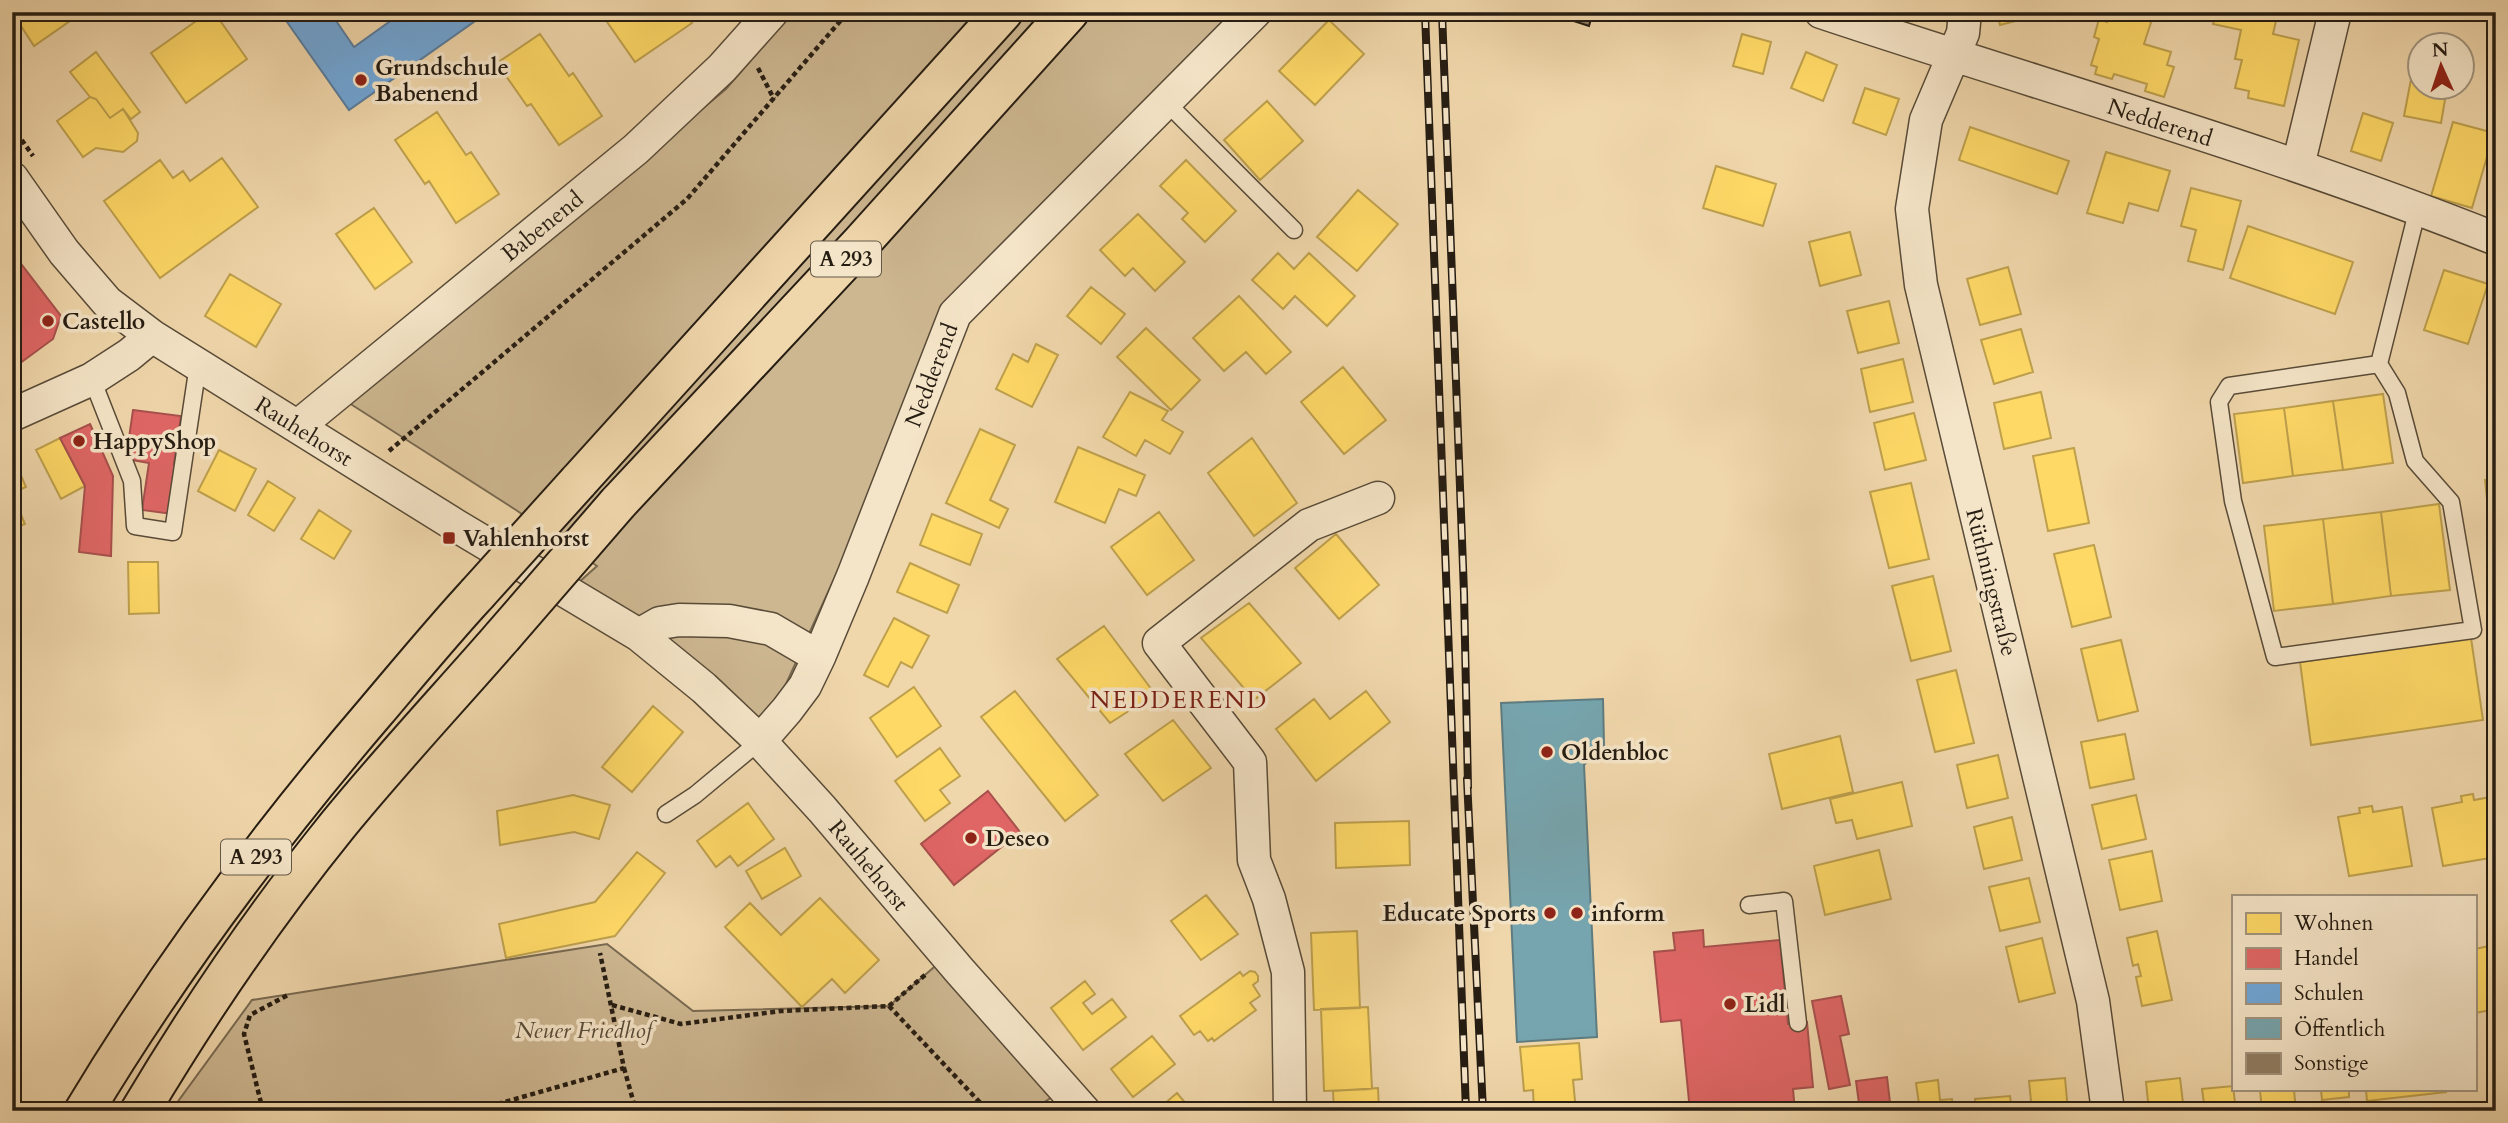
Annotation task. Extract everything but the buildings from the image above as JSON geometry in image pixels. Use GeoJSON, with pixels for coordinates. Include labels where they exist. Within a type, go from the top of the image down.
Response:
{"type":"FeatureCollection","features":[{"type":"Feature","properties":{"kind":"highway","name":"A 293"},"geometry":{"type":"LineString","coordinates":[[84,1111],[158,992],[266,844],[332,762],[477,594],[1003,12]]}},
{"type":"Feature","properties":{"kind":"highway","name":"A 293"},"geometry":{"type":"LineString","coordinates":[[140,1111],[163,1071],[247,947],[337,826],[618,503],[861,243],[1069,12]]}},
{"type":"Feature","properties":{"kind":"street","name":"Babenend"},"geometry":{"type":"LineString","coordinates":[[298,426],[636,149],[722,68],[772,12]]}},
{"type":"Feature","properties":{"kind":"street","name":"Nedderend"},"geometry":{"type":"LineString","coordinates":[[760,741],[788,710],[819,657],[955,314],[1255,12]]}},
{"type":"Feature","properties":{"kind":"street","name":"Nedderend"},"geometry":{"type":"LineString","coordinates":[[1821,12],[2298,166],[2418,208],[2496,239]]}},
{"type":"Feature","properties":{"kind":"street","name":"Rüthningstraße"},"geometry":{"type":"LineString","coordinates":[[1965,12],[1963,33],[1926,120],[1912,209],[1921,285],[2093,1001],[2108,1111]]}},
{"type":"Feature","properties":{"kind":"street"},"geometry":{"type":"LineString","coordinates":[[2298,166],[2335,12]]}},
{"type":"Feature","properties":{"kind":"street","name":"Rauhehorst"},"geometry":{"type":"LineString","coordinates":[[16,193],[107,302],[152,336],[639,635],[704,688],[760,741],[822,809],[1084,1111]]}},
{"type":"Feature","properties":{"kind":"street"},"geometry":{"type":"LineString","coordinates":[[12,415],[92,379],[152,336]]}},
{"type":"Feature","properties":{"kind":"street"},"geometry":{"type":"LineString","coordinates":[[1290,1111],[1288,972],[1269,899],[1254,860],[1250,762],[1159,643],[1309,525],[1378,498]]}},
{"type":"Feature","properties":{"kind":"street"},"geometry":{"type":"LineString","coordinates":[[639,635],[660,623],[679,620],[729,621],[771,629],[819,657]]}},
{"type":"Feature","properties":{"kind":"lane"},"geometry":{"type":"LineString","coordinates":[[1166,102],[1294,230]]}},
{"type":"Feature","properties":{"kind":"lane"},"geometry":{"type":"LineString","coordinates":[[2379,364],[2229,386],[2219,402],[2233,501],[2275,657],[2473,630],[2451,502],[2415,461],[2397,393],[2379,364],[2418,208]]}},
{"type":"Feature","properties":{"kind":"lane"},"geometry":{"type":"LineString","coordinates":[[92,379],[132,481],[135,526],[173,533],[198,365]]}},
{"type":"Feature","properties":{"kind":"lane"},"geometry":{"type":"LineString","coordinates":[[666,814],[695,795],[760,741]]}},
{"type":"Feature","properties":{"kind":"lane"},"geometry":{"type":"LineString","coordinates":[[1749,905],[1784,901],[1798,1023]]}},
{"type":"Feature","properties":{"kind":"path"},"geometry":{"type":"LineString","coordinates":[[367,470],[687,200],[848,12]]}},
{"type":"Feature","properties":{"kind":"path"},"geometry":{"type":"LineString","coordinates":[[600,953],[624,1068],[636,1111]]}},
{"type":"Feature","properties":{"kind":"path"},"geometry":{"type":"LineString","coordinates":[[612,1005],[681,1024],[781,1011],[889,1006],[947,956]]}},
{"type":"Feature","properties":{"kind":"path"},"geometry":{"type":"LineString","coordinates":[[263,1111],[244,1034],[250,1015],[288,995]]}},
{"type":"Feature","properties":{"kind":"path"},"geometry":{"type":"LineString","coordinates":[[889,1006],[988,1111]]}},
{"type":"Feature","properties":{"kind":"path"},"geometry":{"type":"LineString","coordinates":[[473,1111],[624,1068]]}},
{"type":"Feature","properties":{"kind":"green space"},"geometry":{"type":"Polygon","coordinates":[[[793,12],[1248,12],[955,314],[760,741],[568,592],[597,566],[516,510],[349,403],[726,89],[793,12]]]}},
{"type":"Feature","properties":{"kind":"green space","name":"Neuer Friedhof"},"geometry":{"type":"Polygon","coordinates":[[[607,944],[693,1011],[889,1006],[947,956],[1065,1089],[1030,1111],[171,1111],[252,1000],[607,944]]]}},
{"type":"Feature","properties":{"kind":"railway"},"geometry":{"type":"LineString","coordinates":[[1425,12],[1466,1111]]}},
{"type":"Feature","properties":{"kind":"railway"},"geometry":{"type":"LineString","coordinates":[[1442,12],[1464,593],[1468,787]]}},
{"type":"Feature","properties":{"kind":"railway"},"geometry":{"type":"LineString","coordinates":[[1467,779],[1483,1111]]}},
{"type":"Feature","properties":{"kind":"place","name":"Grundschule Babenend"},"geometry":{"type":"Point","coordinates":[361,80]}},
{"type":"Feature","properties":{"kind":"place","name":"Castello"},"geometry":{"type":"Point","coordinates":[48,321]}},
{"type":"Feature","properties":{"kind":"place","name":"HappyShop"},"geometry":{"type":"Point","coordinates":[79,441]}},
{"type":"Feature","properties":{"kind":"place","name":"Vahlenhorst"},"geometry":{"type":"Point","coordinates":[449,538]}},
{"type":"Feature","properties":{"kind":"place","name":"Oldenbloc"},"geometry":{"type":"Point","coordinates":[1547,752]}},
{"type":"Feature","properties":{"kind":"place","name":"Deseo"},"geometry":{"type":"Point","coordinates":[971,838]}},
{"type":"Feature","properties":{"kind":"place","name":"Educate Sports"},"geometry":{"type":"Point","coordinates":[1550,913]}},
{"type":"Feature","properties":{"kind":"place","name":"inform"},"geometry":{"type":"Point","coordinates":[1577,913]}},
{"type":"Feature","properties":{"kind":"place","name":"Lidl"},"geometry":{"type":"Point","coordinates":[1730,1004]}},
{"type":"Feature","properties":{"kind":"district","name":"NEDDEREND"},"geometry":{"type":"Point","coordinates":[1179,700]}}]}
